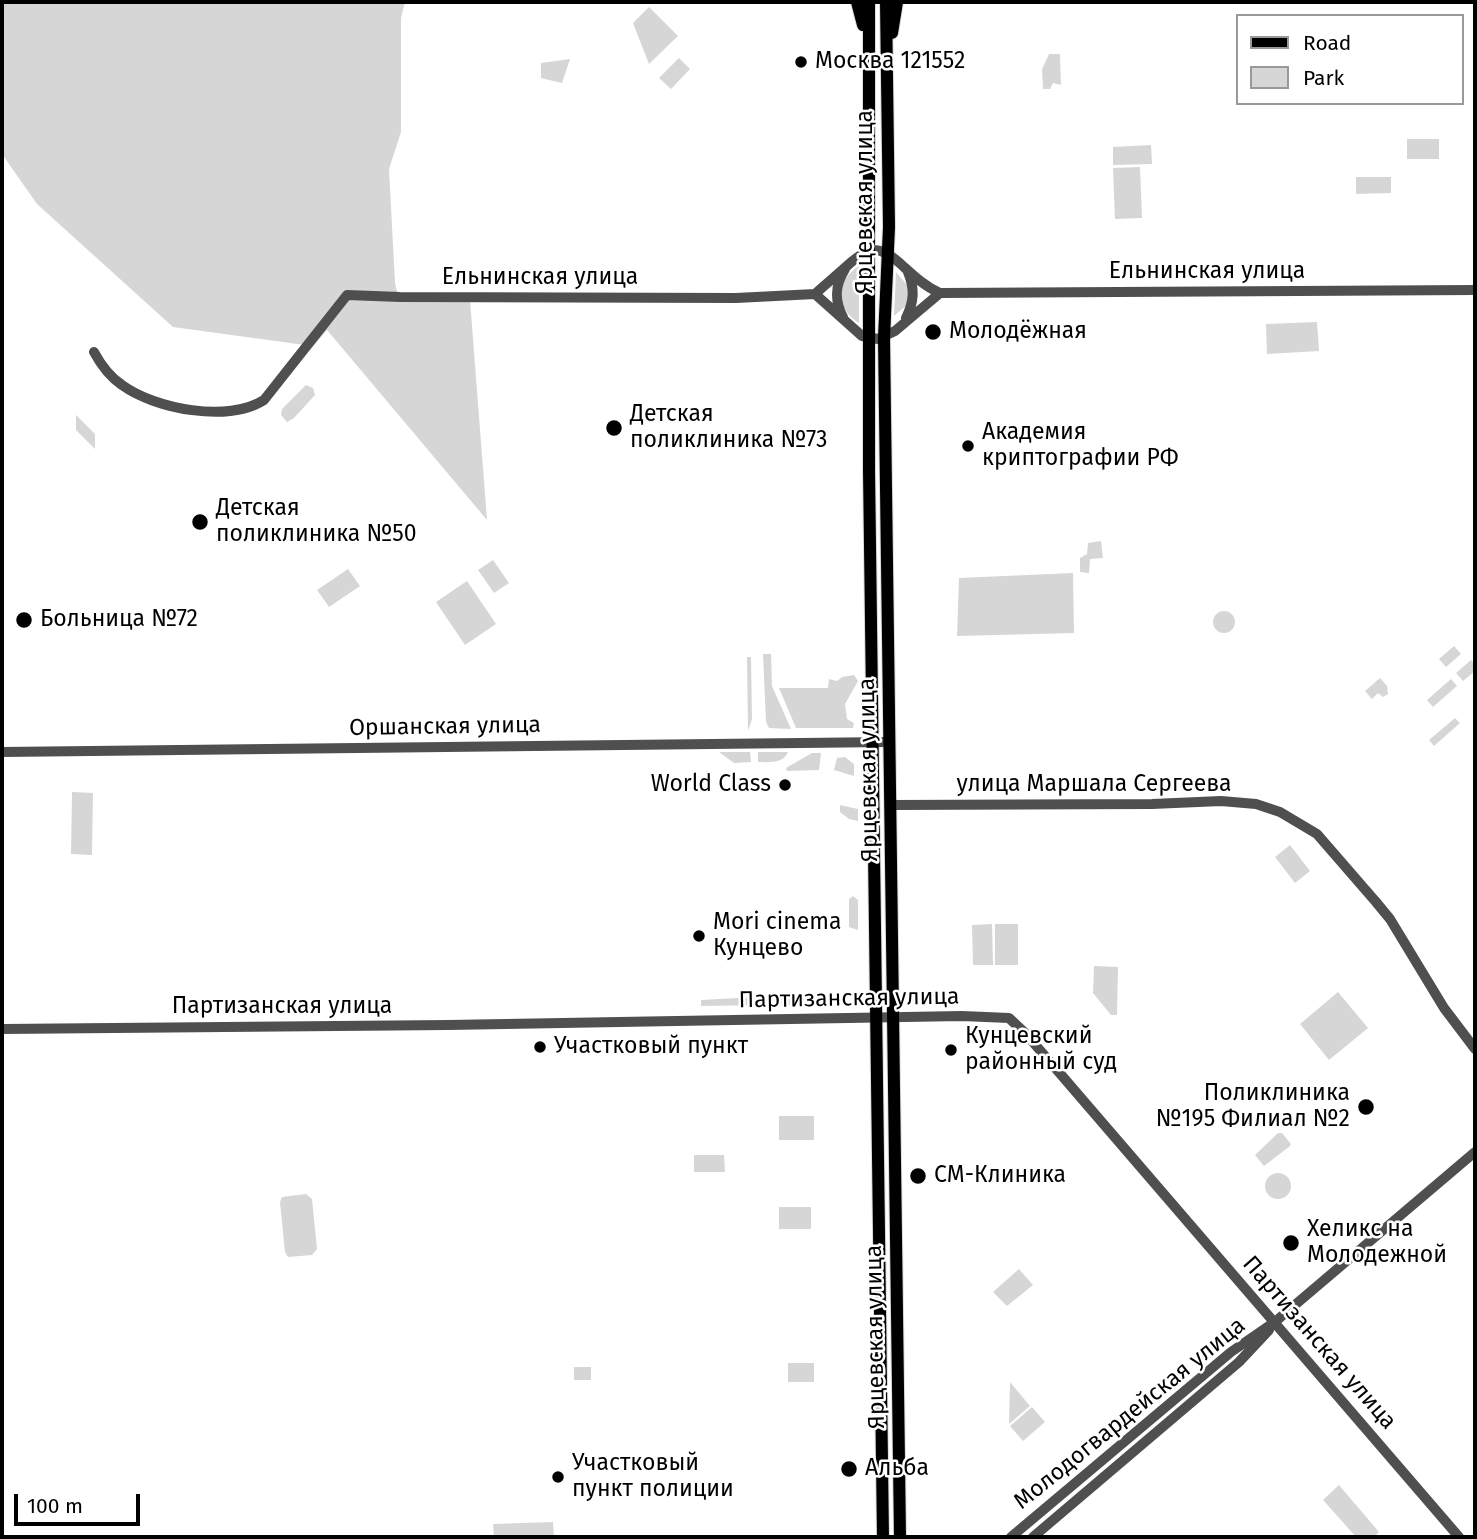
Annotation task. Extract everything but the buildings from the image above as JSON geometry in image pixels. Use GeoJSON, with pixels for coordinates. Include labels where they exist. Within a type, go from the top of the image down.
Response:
{"type":"FeatureCollection","features":[{"type":"Feature","properties":{"kind":"main road"},"geometry":{"type":"LineString","coordinates":[[857,2],[869,58]]}},
{"type":"Feature","properties":{"kind":"main road","name":"Ярцевская улица"},"geometry":{"type":"LineString","coordinates":[[869,2],[867,250],[883,1537]]}},
{"type":"Feature","properties":{"kind":"main road","name":"Ярцевская улица"},"geometry":{"type":"LineString","coordinates":[[886,2],[889,253],[884,338],[900,1537]]}},
{"type":"Feature","properties":{"kind":"main road"},"geometry":{"type":"LineString","coordinates":[[887,71],[897,2]]}},
{"type":"Feature","properties":{"kind":"main road"},"geometry":{"type":"LineString","coordinates":[[867,149],[877,157],[888,149]]}},
{"type":"Feature","properties":{"kind":"street"},"geometry":{"type":"LineString","coordinates":[[867,250],[889,253],[927,286],[940,293],[884,338],[868,339],[815,294],[836,273],[867,250]]}},
{"type":"Feature","properties":{"kind":"street"},"geometry":{"type":"LineString","coordinates":[[846,266],[837,285],[836,296],[838,308],[847,323]]}},
{"type":"Feature","properties":{"kind":"street"},"geometry":{"type":"LineString","coordinates":[[904,267],[912,282],[913,292],[910,309],[904,321]]}},
{"type":"Feature","properties":{"kind":"street","name":"Ельнинская улица"},"geometry":{"type":"LineString","coordinates":[[940,293],[1475,290]]}},
{"type":"Feature","properties":{"kind":"street","name":"Ельнинская улица"},"geometry":{"type":"LineString","coordinates":[[94,352],[113,378],[137,395],[177,408],[213,411],[259,403],[347,295],[400,298],[736,298],[815,294]]}},
{"type":"Feature","properties":{"kind":"street","name":"Оршанская улица"},"geometry":{"type":"LineString","coordinates":[[2,752],[889,742]]}},
{"type":"Feature","properties":{"kind":"street","name":"улица Маршала Сергеева"},"geometry":{"type":"LineString","coordinates":[[891,805],[1152,804],[1221,801],[1256,804],[1280,812],[1317,834],[1390,919],[1444,1008],[1475,1049]]}},
{"type":"Feature","properties":{"kind":"street","name":"Партизанская улица"},"geometry":{"type":"LineString","coordinates":[[2,1029],[1002,1017],[1016,1022],[1276,1321],[1459,1537]]}},
{"type":"Feature","properties":{"kind":"street","name":"Молодогвардейская улица"},"geometry":{"type":"LineString","coordinates":[[1011,1537],[1231,1352],[1276,1321],[1475,1152]]}},
{"type":"Feature","properties":{"kind":"street","name":"Молодогвардейская улица"},"geometry":{"type":"LineString","coordinates":[[1033,1537],[1239,1362],[1276,1321]]}},
{"type":"Feature","properties":{"kind":"green space"},"geometry":{"type":"Polygon","coordinates":[[[2,2],[405,2],[401,18],[401,132],[389,169],[395,283],[399,300],[470,300],[487,520],[327,330],[310,350],[305,345],[173,327],[37,204],[2,154],[2,2]]]}},
{"type":"Feature","properties":{"kind":"green space"},"geometry":{"type":"Polygon","coordinates":[[[649,7],[678,36],[649,64],[633,23],[649,7]]]}},
{"type":"Feature","properties":{"kind":"green space"},"geometry":{"type":"Polygon","coordinates":[[[1049,54],[1060,54],[1061,85],[1053,83],[1050,89],[1043,89],[1042,69],[1049,54]]]}},
{"type":"Feature","properties":{"kind":"green space"},"geometry":{"type":"Polygon","coordinates":[[[679,58],[690,69],[671,89],[659,78],[679,58]]]}},
{"type":"Feature","properties":{"kind":"green space"},"geometry":{"type":"Polygon","coordinates":[[[570,59],[562,83],[541,78],[541,63],[570,59]]]}},
{"type":"Feature","properties":{"kind":"green space"},"geometry":{"type":"Polygon","coordinates":[[[1407,139],[1439,139],[1439,159],[1407,159],[1407,139]]]}},
{"type":"Feature","properties":{"kind":"green space"},"geometry":{"type":"Polygon","coordinates":[[[1151,145],[1152,164],[1113,165],[1113,147],[1151,145]]]}},
{"type":"Feature","properties":{"kind":"green space"},"geometry":{"type":"Polygon","coordinates":[[[1140,167],[1142,218],[1115,219],[1113,168],[1140,167]]]}},
{"type":"Feature","properties":{"kind":"green space"},"geometry":{"type":"Polygon","coordinates":[[[1356,177],[1391,177],[1391,193],[1356,194],[1356,177]]]}},
{"type":"Feature","properties":{"kind":"green space"},"geometry":{"type":"Polygon","coordinates":[[[859,266],[859,323],[846,310],[841,294],[846,279],[859,266]]]}},
{"type":"Feature","properties":{"kind":"green space"},"geometry":{"type":"Polygon","coordinates":[[[896,272],[908,286],[908,304],[894,316],[896,272]]]}},
{"type":"Feature","properties":{"kind":"green space"},"geometry":{"type":"Polygon","coordinates":[[[1317,322],[1319,351],[1267,354],[1266,324],[1317,322]]]}},
{"type":"Feature","properties":{"kind":"green space"},"geometry":{"type":"Polygon","coordinates":[[[306,385],[313,388],[315,395],[287,422],[281,415],[282,409],[306,385]]]}},
{"type":"Feature","properties":{"kind":"green space"},"geometry":{"type":"Polygon","coordinates":[[[76,415],[95,434],[95,449],[76,430],[76,415]]]}},
{"type":"Feature","properties":{"kind":"green space"},"geometry":{"type":"Polygon","coordinates":[[[1101,541],[1103,558],[1090,559],[1089,573],[1080,572],[1080,558],[1087,554],[1088,543],[1101,541]]]}},
{"type":"Feature","properties":{"kind":"green space"},"geometry":{"type":"Polygon","coordinates":[[[493,560],[509,583],[494,593],[478,570],[493,560]]]}},
{"type":"Feature","properties":{"kind":"green space"},"geometry":{"type":"Polygon","coordinates":[[[348,569],[360,586],[329,607],[317,590],[348,569]]]}},
{"type":"Feature","properties":{"kind":"green space"},"geometry":{"type":"Polygon","coordinates":[[[1073,573],[1074,633],[957,636],[959,578],[1073,573]]]}},
{"type":"Feature","properties":{"kind":"green space"},"geometry":{"type":"Polygon","coordinates":[[[467,581],[496,624],[465,645],[436,602],[467,581]]]}},
{"type":"Feature","properties":{"kind":"green space"},"geometry":{"type":"Polygon","coordinates":[[[1224,611],[1232,614],[1235,622],[1232,630],[1224,633],[1216,630],[1213,622],[1216,614],[1224,611]]]}},
{"type":"Feature","properties":{"kind":"green space"},"geometry":{"type":"Polygon","coordinates":[[[1454,646],[1461,654],[1446,667],[1439,659],[1454,646]]]}},
{"type":"Feature","properties":{"kind":"green space"},"geometry":{"type":"Polygon","coordinates":[[[763,654],[771,654],[772,686],[791,729],[769,728],[766,722],[763,654]]]}},
{"type":"Feature","properties":{"kind":"green space"},"geometry":{"type":"Polygon","coordinates":[[[747,657],[751,657],[752,719],[748,731],[747,657]]]}},
{"type":"Feature","properties":{"kind":"green space"},"geometry":{"type":"Polygon","coordinates":[[[1471,660],[1475,664],[1475,671],[1463,681],[1456,673],[1471,660]]]}},
{"type":"Feature","properties":{"kind":"green space"},"geometry":{"type":"Polygon","coordinates":[[[854,675],[858,681],[845,704],[847,719],[854,723],[853,728],[796,728],[779,688],[828,688],[829,679],[837,681],[842,677],[854,675]]]}},
{"type":"Feature","properties":{"kind":"green space"},"geometry":{"type":"Polygon","coordinates":[[[1380,678],[1387,686],[1388,694],[1383,697],[1378,693],[1372,699],[1365,691],[1380,678]]]}},
{"type":"Feature","properties":{"kind":"green space"},"geometry":{"type":"Polygon","coordinates":[[[1451,679],[1457,686],[1433,707],[1427,700],[1451,679]]]}},
{"type":"Feature","properties":{"kind":"green space"},"geometry":{"type":"Polygon","coordinates":[[[1455,718],[1460,723],[1434,746],[1429,740],[1455,718]]]}},
{"type":"Feature","properties":{"kind":"green space"},"geometry":{"type":"Polygon","coordinates":[[[719,752],[750,752],[751,762],[734,763],[719,752]]]}},
{"type":"Feature","properties":{"kind":"green space"},"geometry":{"type":"Polygon","coordinates":[[[758,752],[788,752],[783,759],[758,762],[758,752]]]}},
{"type":"Feature","properties":{"kind":"green space"},"geometry":{"type":"Polygon","coordinates":[[[812,753],[821,753],[819,770],[787,771],[786,768],[812,753]]]}},
{"type":"Feature","properties":{"kind":"green space"},"geometry":{"type":"Polygon","coordinates":[[[845,757],[854,764],[854,776],[834,770],[837,758],[845,757]]]}},
{"type":"Feature","properties":{"kind":"green space"},"geometry":{"type":"Polygon","coordinates":[[[72,792],[93,793],[92,855],[71,854],[72,792]]]}},
{"type":"Feature","properties":{"kind":"green space"},"geometry":{"type":"Polygon","coordinates":[[[840,805],[858,809],[858,821],[849,819],[840,812],[840,805]]]}},
{"type":"Feature","properties":{"kind":"green space"},"geometry":{"type":"Polygon","coordinates":[[[1290,845],[1310,871],[1295,883],[1275,857],[1290,845]]]}},
{"type":"Feature","properties":{"kind":"green space"},"geometry":{"type":"Polygon","coordinates":[[[853,896],[858,900],[858,930],[849,927],[849,899],[853,896]]]}},
{"type":"Feature","properties":{"kind":"green space"},"geometry":{"type":"Polygon","coordinates":[[[992,924],[993,965],[973,965],[972,925],[992,924]]]}},
{"type":"Feature","properties":{"kind":"green space"},"geometry":{"type":"Polygon","coordinates":[[[995,924],[1018,924],[1018,965],[995,965],[995,924]]]}},
{"type":"Feature","properties":{"kind":"green space"},"geometry":{"type":"Polygon","coordinates":[[[1094,966],[1118,967],[1117,1015],[1111,1015],[1093,993],[1094,966]]]}},
{"type":"Feature","properties":{"kind":"green space"},"geometry":{"type":"Polygon","coordinates":[[[1338,992],[1368,1028],[1329,1060],[1300,1024],[1338,992]]]}},
{"type":"Feature","properties":{"kind":"green space"},"geometry":{"type":"Polygon","coordinates":[[[756,997],[760,1005],[701,1006],[701,1000],[756,997]]]}},
{"type":"Feature","properties":{"kind":"green space"},"geometry":{"type":"Polygon","coordinates":[[[777,999],[820,999],[823,1004],[780,1005],[777,999]]]}},
{"type":"Feature","properties":{"kind":"green space"},"geometry":{"type":"Polygon","coordinates":[[[779,1116],[814,1116],[814,1140],[779,1140],[779,1116]]]}},
{"type":"Feature","properties":{"kind":"green space"},"geometry":{"type":"Polygon","coordinates":[[[1278,1133],[1282,1133],[1291,1144],[1264,1166],[1255,1155],[1278,1133]]]}},
{"type":"Feature","properties":{"kind":"green space"},"geometry":{"type":"Polygon","coordinates":[[[694,1155],[724,1155],[725,1172],[694,1172],[694,1155]]]}},
{"type":"Feature","properties":{"kind":"green space"},"geometry":{"type":"Polygon","coordinates":[[[1278,1173],[1287,1177],[1291,1186],[1287,1195],[1278,1199],[1269,1195],[1265,1186],[1269,1177],[1278,1173]]]}},
{"type":"Feature","properties":{"kind":"green space"},"geometry":{"type":"Polygon","coordinates":[[[306,1194],[312,1199],[317,1249],[312,1255],[288,1257],[285,1252],[280,1202],[282,1197],[306,1194]]]}},
{"type":"Feature","properties":{"kind":"green space"},"geometry":{"type":"Polygon","coordinates":[[[779,1207],[811,1207],[811,1229],[779,1229],[779,1207]]]}},
{"type":"Feature","properties":{"kind":"green space"},"geometry":{"type":"Polygon","coordinates":[[[1019,1269],[1033,1285],[1007,1306],[993,1292],[1019,1269]]]}},
{"type":"Feature","properties":{"kind":"green space"},"geometry":{"type":"Polygon","coordinates":[[[788,1363],[814,1363],[814,1382],[788,1382],[788,1363]]]}},
{"type":"Feature","properties":{"kind":"green space"},"geometry":{"type":"Polygon","coordinates":[[[574,1367],[591,1367],[591,1380],[574,1380],[574,1367]]]}},
{"type":"Feature","properties":{"kind":"green space"},"geometry":{"type":"Polygon","coordinates":[[[1010,1382],[1030,1406],[1009,1424],[1010,1382]]]}},
{"type":"Feature","properties":{"kind":"green space"},"geometry":{"type":"Polygon","coordinates":[[[1032,1407],[1045,1422],[1023,1441],[1010,1426],[1032,1407]]]}},
{"type":"Feature","properties":{"kind":"green space"},"geometry":{"type":"Polygon","coordinates":[[[1339,1485],[1379,1532],[1374,1537],[1356,1537],[1323,1500],[1339,1485]]]}},
{"type":"Feature","properties":{"kind":"green space"},"geometry":{"type":"Polygon","coordinates":[[[553,1522],[554,1537],[494,1537],[493,1524],[553,1522]]]}},
{"type":"Feature","properties":{"kind":"place","name":"Москва 121552"},"geometry":{"type":"Point","coordinates":[801,62]}},
{"type":"Feature","properties":{"kind":"place","name":"Молодёжная"},"geometry":{"type":"Point","coordinates":[933,332]}},
{"type":"Feature","properties":{"kind":"place","name":"Детская поликлиника №73"},"geometry":{"type":"Point","coordinates":[614,428]}},
{"type":"Feature","properties":{"kind":"place","name":"Академия криптографии РФ"},"geometry":{"type":"Point","coordinates":[968,446]}},
{"type":"Feature","properties":{"kind":"place","name":"Детская поликлиника №50"},"geometry":{"type":"Point","coordinates":[200,522]}},
{"type":"Feature","properties":{"kind":"place","name":"Больница №72"},"geometry":{"type":"Point","coordinates":[24,620]}},
{"type":"Feature","properties":{"kind":"place","name":"World Class"},"geometry":{"type":"Point","coordinates":[785,785]}},
{"type":"Feature","properties":{"kind":"place","name":"Mori cinema Кунцево"},"geometry":{"type":"Point","coordinates":[699,936]}},
{"type":"Feature","properties":{"kind":"place","name":"Участковый пункт"},"geometry":{"type":"Point","coordinates":[540,1047]}},
{"type":"Feature","properties":{"kind":"place","name":"Кунцевский районный суд"},"geometry":{"type":"Point","coordinates":[951,1050]}},
{"type":"Feature","properties":{"kind":"place","name":"Поликлиника №195 Филиал №2"},"geometry":{"type":"Point","coordinates":[1366,1107]}},
{"type":"Feature","properties":{"kind":"place","name":"СМ-Клиника"},"geometry":{"type":"Point","coordinates":[918,1176]}},
{"type":"Feature","properties":{"kind":"place","name":"Хеликс на Молодежной"},"geometry":{"type":"Point","coordinates":[1291,1243]}},
{"type":"Feature","properties":{"kind":"place","name":"Альба"},"geometry":{"type":"Point","coordinates":[849,1469]}},
{"type":"Feature","properties":{"kind":"place","name":"Участковый пункт полиции"},"geometry":{"type":"Point","coordinates":[558,1477]}}]}
